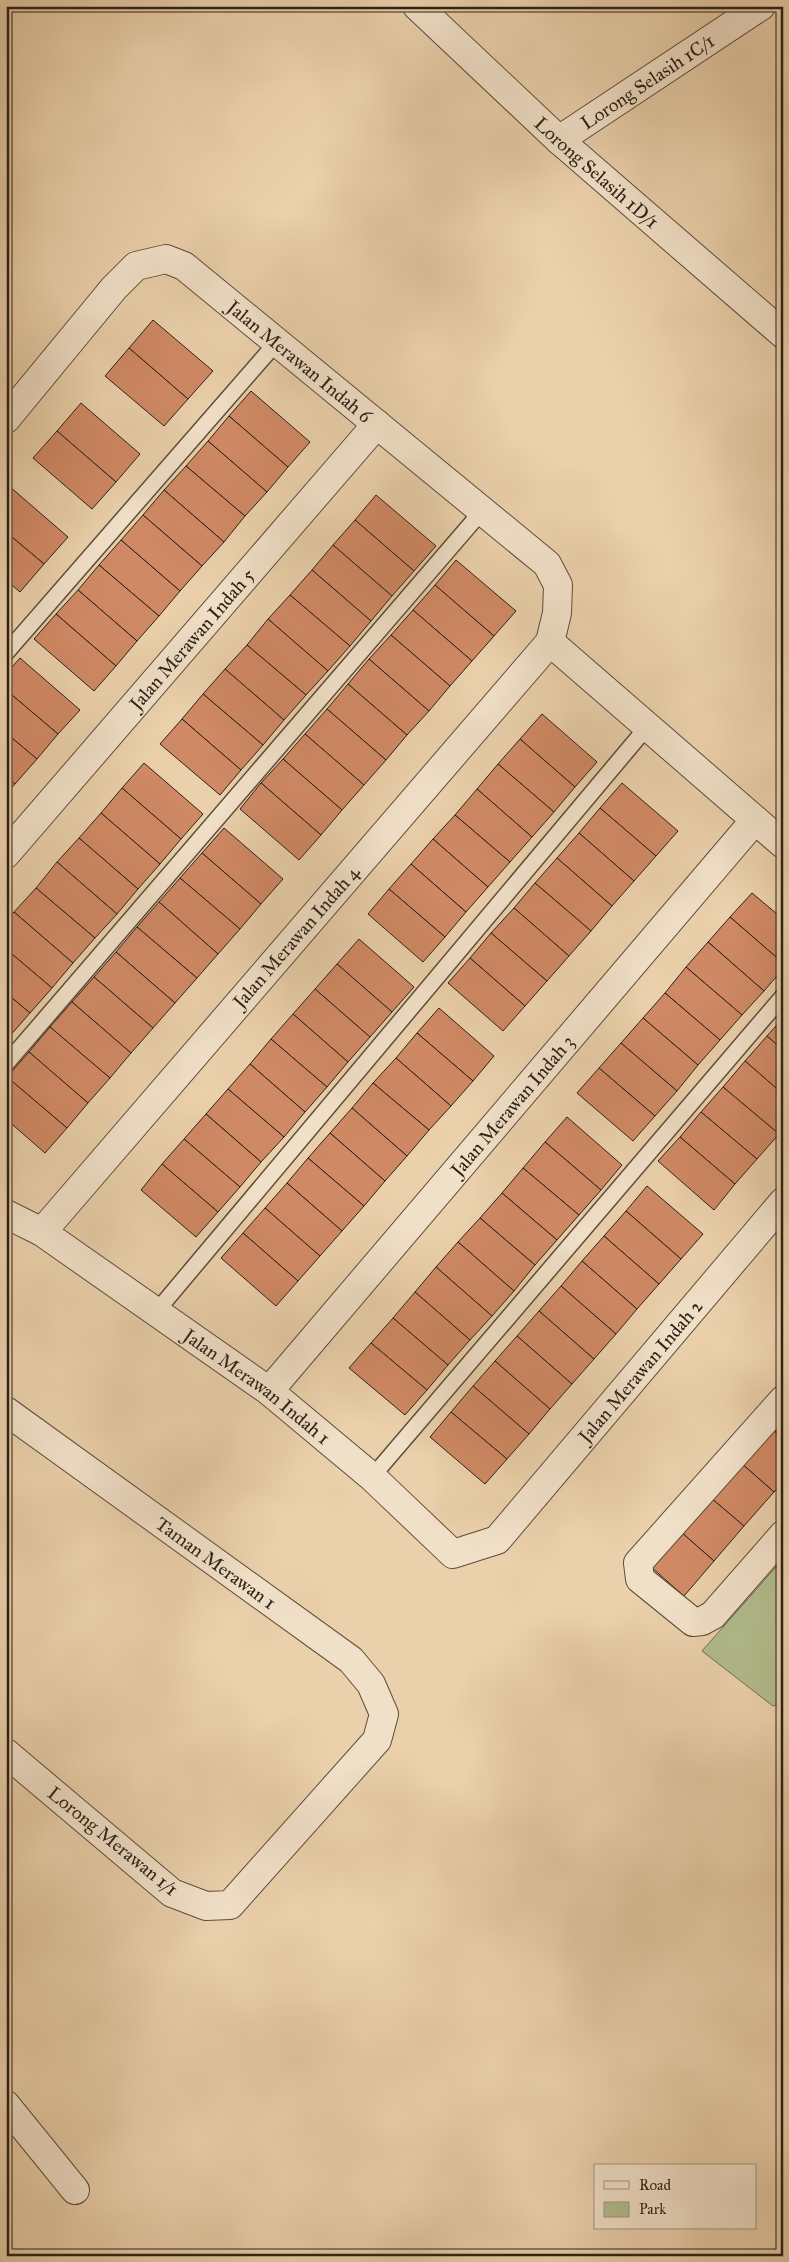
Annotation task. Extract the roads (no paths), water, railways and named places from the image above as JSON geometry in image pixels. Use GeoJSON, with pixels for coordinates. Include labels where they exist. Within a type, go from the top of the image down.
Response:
{"type":"FeatureCollection","features":[{"type":"Feature","properties":{"kind":"street","name":"Lorong Selasih 1D/1"},"geometry":{"type":"LineString","coordinates":[[417,6],[559,140],[783,334]]}},
{"type":"Feature","properties":{"kind":"street","name":"Lorong Selasih 1C/1"},"geometry":{"type":"LineString","coordinates":[[559,140],[761,6]]}},
{"type":"Feature","properties":{"kind":"street","name":"Jalan Merawan Indah 6"},"geometry":{"type":"LineString","coordinates":[[6,419],[114,288],[136,266],[166,259],[184,266],[547,564],[558,585],[557,613],[550,642]]}},
{"type":"Feature","properties":{"kind":"street","name":"Jalan Merawan Indah 5"},"geometry":{"type":"LineString","coordinates":[[6,854],[377,424]]}},
{"type":"Feature","properties":{"kind":"street"},"geometry":{"type":"LineString","coordinates":[[550,642],[783,844]]}},
{"type":"Feature","properties":{"kind":"street","name":"Jalan Merawan Indah 4"},"geometry":{"type":"LineString","coordinates":[[42,1232],[550,642]]}},
{"type":"Feature","properties":{"kind":"street","name":"Jalan Merawan Indah 3"},"geometry":{"type":"LineString","coordinates":[[269,1391],[755,820]]}},
{"type":"Feature","properties":{"kind":"street","name":"Jalan Merawan Indah 2"},"geometry":{"type":"LineString","coordinates":[[497,1540],[783,1202]]}},
{"type":"Feature","properties":{"kind":"street","name":"Jalan Merawan Indah 1"},"geometry":{"type":"LineString","coordinates":[[6,1214],[42,1232],[269,1391],[372,1477],[453,1554],[497,1540]]}},
{"type":"Feature","properties":{"kind":"street"},"geometry":{"type":"LineString","coordinates":[[783,1400],[638,1563],[640,1579],[693,1622],[702,1622],[713,1615],[783,1535]]}},
{"type":"Feature","properties":{"kind":"street","name":"Taman Merawan 1"},"geometry":{"type":"LineString","coordinates":[[6,1411],[351,1660],[371,1684],[384,1714],[377,1740],[230,1905]]}},
{"type":"Feature","properties":{"kind":"street","name":"Lorong Merawan 1/1"},"geometry":{"type":"LineString","coordinates":[[6,1753],[172,1893],[206,1906],[230,1905]]}},
{"type":"Feature","properties":{"kind":"street"},"geometry":{"type":"LineString","coordinates":[[6,2105],[75,2190]]}},
{"type":"Feature","properties":{"kind":"lane"},"geometry":{"type":"LineString","coordinates":[[6,653],[277,342]]}},
{"type":"Feature","properties":{"kind":"lane"},"geometry":{"type":"LineString","coordinates":[[6,1064],[482,511]]}},
{"type":"Feature","properties":{"kind":"lane"},"geometry":{"type":"LineString","coordinates":[[156,1312],[647,727]]}},
{"type":"Feature","properties":{"kind":"lane"},"geometry":{"type":"LineString","coordinates":[[372,1477],[783,996]]}}]}
